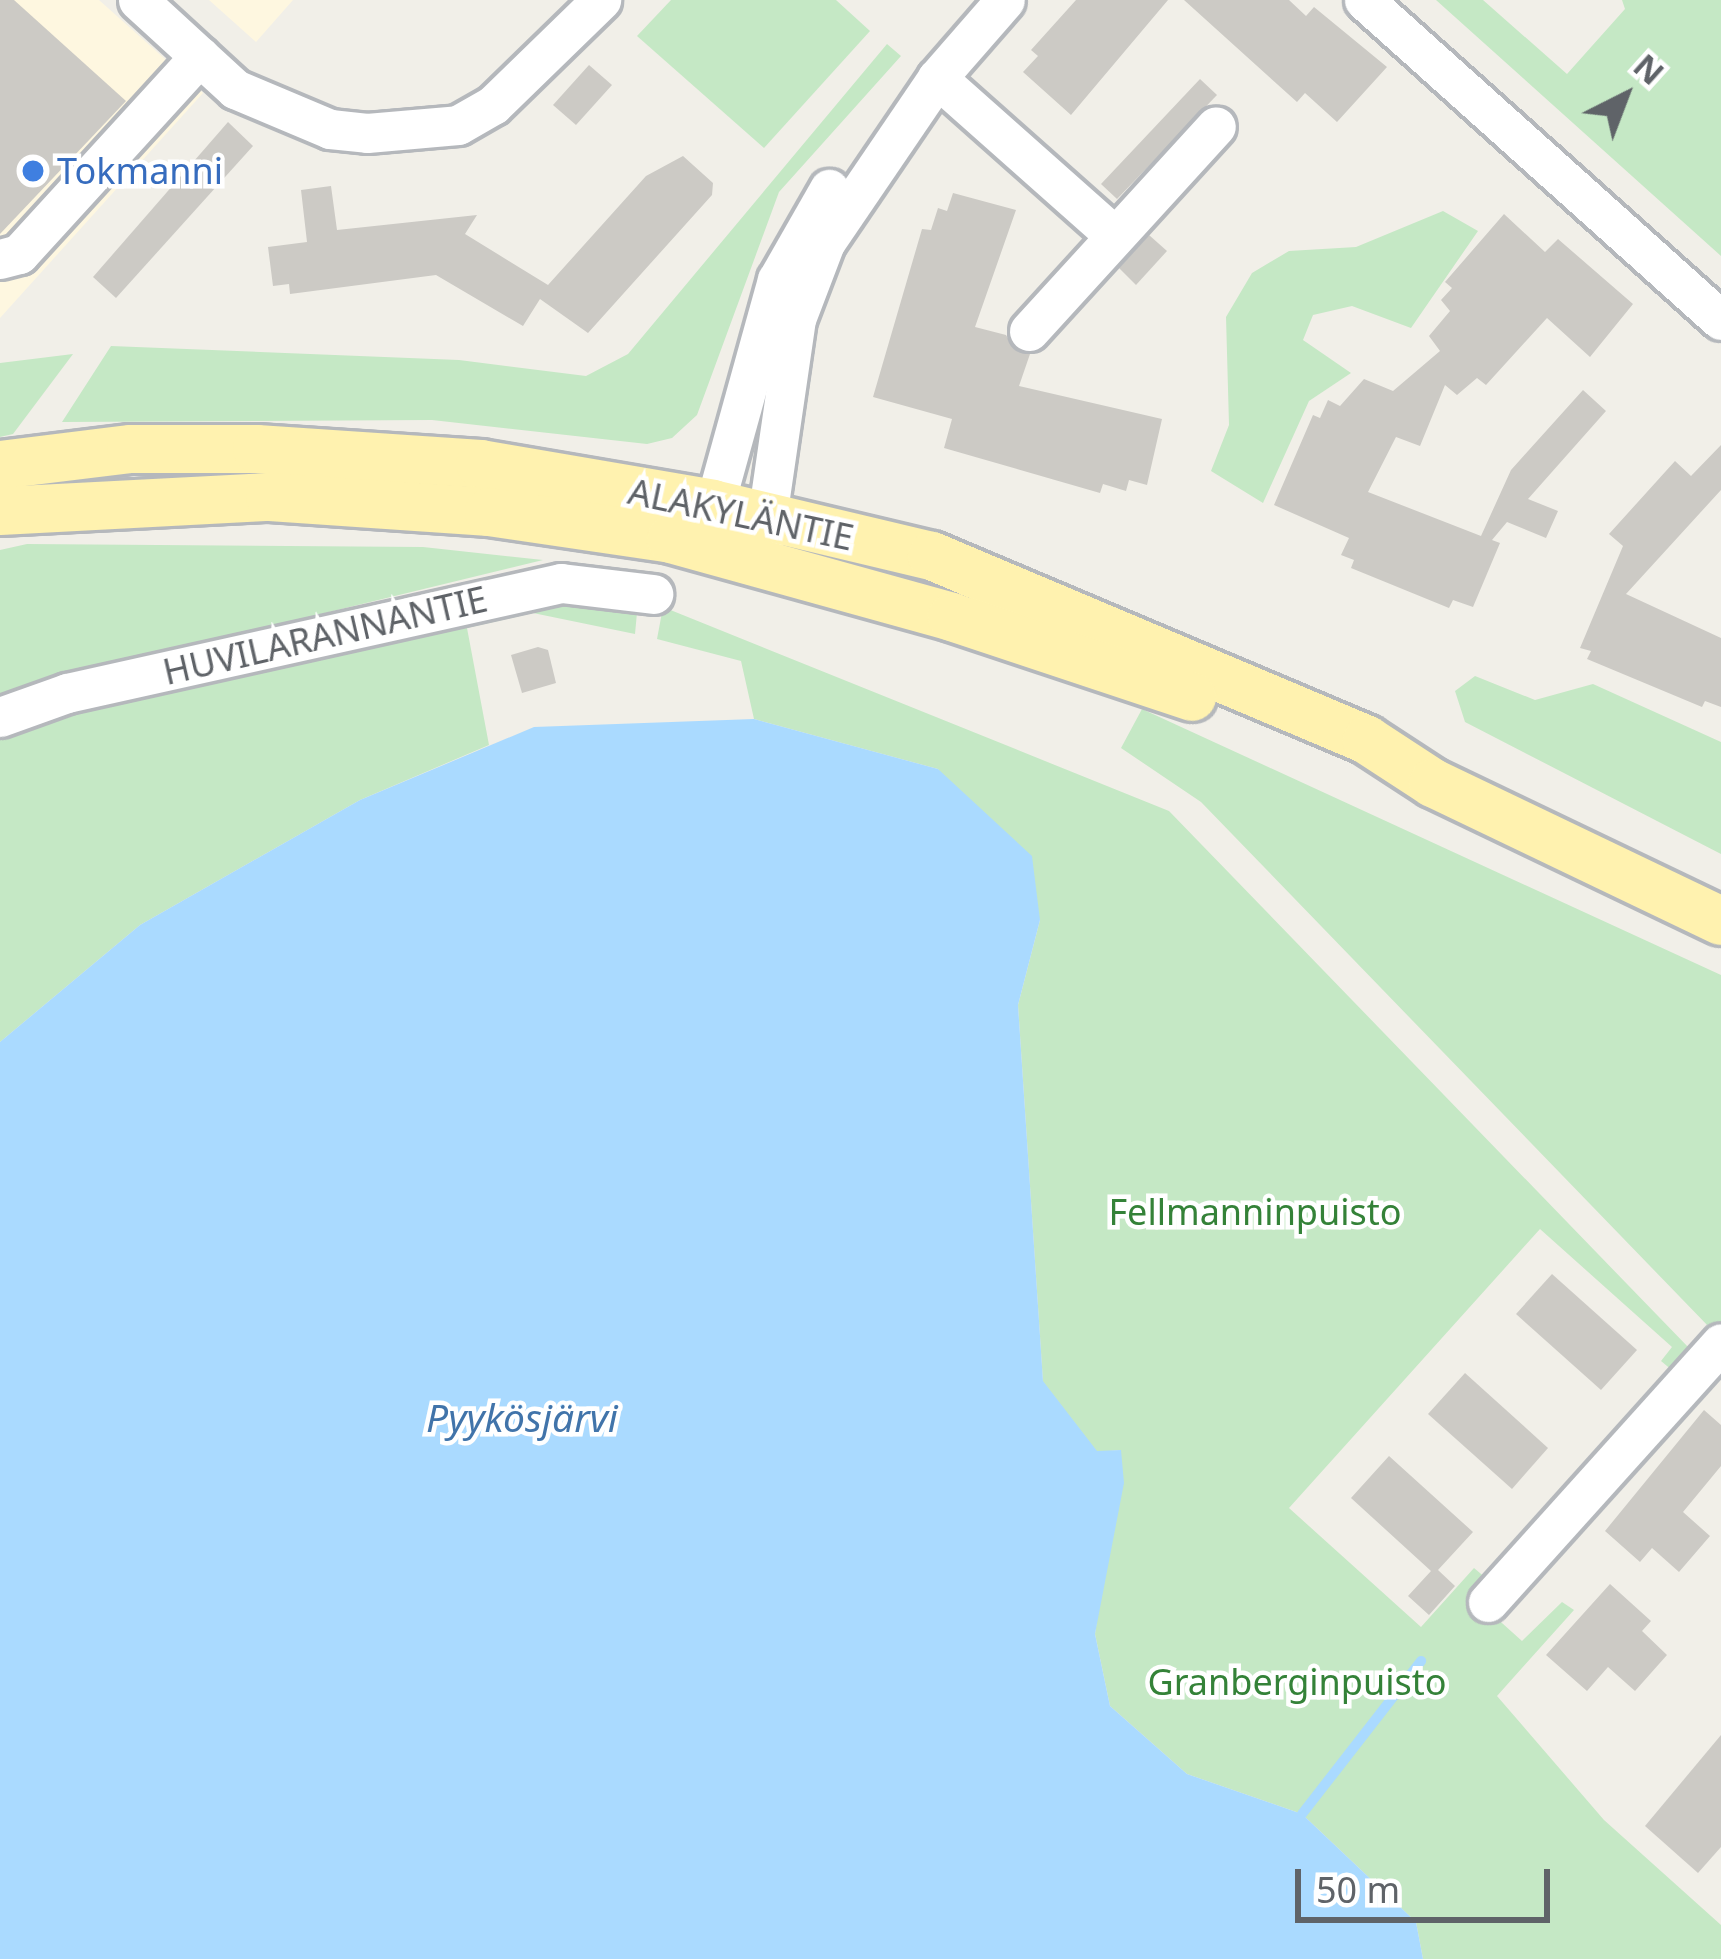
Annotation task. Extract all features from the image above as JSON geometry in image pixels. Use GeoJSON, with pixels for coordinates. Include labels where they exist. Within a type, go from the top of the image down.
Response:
{"type":"FeatureCollection","features":[{"type":"Feature","properties":{"kind":"main road","name":"ALAKYLÄNTIE"},"geometry":{"type":"LineString","coordinates":[[0,465],[131,449],[256,448],[480,464],[765,539],[932,556],[1347,731],[1433,783],[1721,921]]}},
{"type":"Feature","properties":{"kind":"main road","name":"ALAKYLÄNTIE"},"geometry":{"type":"LineString","coordinates":[[0,511],[270,496],[708,525]]}},
{"type":"Feature","properties":{"kind":"street"},"geometry":{"type":"LineString","coordinates":[[138,0],[235,89],[290,116],[330,129],[412,132],[458,124],[493,105],[601,0]]}},
{"type":"Feature","properties":{"kind":"street"},"geometry":{"type":"LineString","coordinates":[[765,539],[796,319],[825,243],[937,78],[1005,0]]}},
{"type":"Feature","properties":{"kind":"street"},"geometry":{"type":"LineString","coordinates":[[1364,0],[1721,320]]}},
{"type":"Feature","properties":{"kind":"street"},"geometry":{"type":"LineString","coordinates":[[0,259],[19,254],[200,56]]}},
{"type":"Feature","properties":{"kind":"street"},"geometry":{"type":"LineString","coordinates":[[937,78],[1115,236]]}},
{"type":"Feature","properties":{"kind":"street"},"geometry":{"type":"LineString","coordinates":[[708,525],[796,237],[879,129],[937,78]]}},
{"type":"Feature","properties":{"kind":"street"},"geometry":{"type":"LineString","coordinates":[[1029,331],[1216,126]]}},
{"type":"Feature","properties":{"kind":"street","name":"HUVILARANNANTIE"},"geometry":{"type":"LineString","coordinates":[[0,718],[67,693],[561,584],[653,594]]}},
{"type":"Feature","properties":{"kind":"street"},"geometry":{"type":"LineString","coordinates":[[1488,1602],[1721,1343]]}},
{"type":"Feature","properties":{"kind":"shaded area"},"geometry":{"type":"Polygon","coordinates":[[[0,0],[99,0],[203,93],[0,318],[0,0]]]}},
{"type":"Feature","properties":{"kind":"shaded area"},"geometry":{"type":"Polygon","coordinates":[[[209,0],[293,0],[256,42],[209,0]]]}},
{"type":"Feature","properties":{"kind":"green space"},"geometry":{"type":"Polygon","coordinates":[[[671,0],[836,0],[870,31],[764,148],[637,36],[671,0]]]}},
{"type":"Feature","properties":{"kind":"green space"},"geometry":{"type":"Polygon","coordinates":[[[1436,0],[1483,0],[1567,74],[1625,9],[1622,0],[1721,0],[1721,256],[1436,0]]]}},
{"type":"Feature","properties":{"kind":"green space"},"geometry":{"type":"Polygon","coordinates":[[[887,44],[901,56],[779,192],[697,415],[672,438],[647,444],[432,420],[62,422],[111,346],[459,360],[586,376],[628,354],[887,44]]]}},
{"type":"Feature","properties":{"kind":"green space"},"geometry":{"type":"Polygon","coordinates":[[[1443,211],[1478,231],[1411,328],[1352,306],[1313,315],[1303,340],[1351,373],[1309,401],[1263,503],[1211,471],[1229,425],[1226,317],[1252,273],[1289,251],[1356,247],[1443,211]]]}},
{"type":"Feature","properties":{"kind":"green space"},"geometry":{"type":"Polygon","coordinates":[[[73,354],[13,434],[0,437],[0,363],[73,354]]]}},
{"type":"Feature","properties":{"kind":"green space"},"geometry":{"type":"Polygon","coordinates":[[[27,544],[423,547],[543,560],[74,674],[0,699],[0,550],[27,544]]]}},
{"type":"Feature","properties":{"kind":"green space"},"geometry":{"type":"Polygon","coordinates":[[[561,596],[638,602],[635,634],[533,613],[467,628],[489,745],[360,800],[140,925],[0,1042],[0,731],[67,706],[561,596]]]}},
{"type":"Feature","properties":{"kind":"green space","name":"Fellmanninpuisto"},"geometry":{"type":"Polygon","coordinates":[[[663,607],[1169,811],[1689,1348],[1673,1371],[1661,1361],[1672,1347],[1540,1229],[1289,1508],[1421,1627],[1474,1568],[1487,1579],[1473,1597],[1522,1641],[1562,1602],[1574,1610],[1497,1696],[1604,1820],[1721,1925],[1721,1959],[1423,1959],[1416,1922],[1302,1814],[1187,1774],[1110,1706],[1095,1634],[1121,1450],[1097,1452],[1043,1382],[1018,1005],[1040,920],[938,769],[754,719],[741,661],[657,639],[663,607]]]}},
{"type":"Feature","properties":{"kind":"green space"},"geometry":{"type":"Polygon","coordinates":[[[1475,676],[1535,700],[1593,684],[1721,742],[1721,854],[1465,722],[1455,691],[1475,676]]]}},
{"type":"Feature","properties":{"kind":"green space"},"geometry":{"type":"Polygon","coordinates":[[[1142,709],[1721,975],[1721,1326],[1710,1328],[1201,802],[1121,748],[1142,709]]]}},
{"type":"Feature","properties":{"kind":"water","name":"Pyykösjärvi"},"geometry":{"type":"Polygon","coordinates":[[[754,719],[938,769],[1032,856],[1040,920],[1018,1005],[1043,1381],[1097,1451],[1121,1450],[1124,1483],[1095,1634],[1110,1706],[1187,1774],[1302,1814],[1416,1922],[1423,1959],[0,1959],[0,1042],[140,925],[360,800],[534,727],[754,719]]]}},
{"type":"Feature","properties":{"kind":"building","name":"Tokmanni"},"geometry":{"type":"Polygon","coordinates":[[[0,0],[14,0],[126,101],[0,234],[0,0]]]}},
{"type":"Feature","properties":{"kind":"building"},"geometry":{"type":"Polygon","coordinates":[[[1076,0],[1168,0],[1071,115],[1023,72],[1038,56],[1031,50],[1076,0]]]}},
{"type":"Feature","properties":{"kind":"building"},"geometry":{"type":"Polygon","coordinates":[[[1184,0],[1289,0],[1306,16],[1314,7],[1387,67],[1337,122],[1305,93],[1297,102],[1184,0]]]}},
{"type":"Feature","properties":{"kind":"building"},"geometry":{"type":"Polygon","coordinates":[[[589,65],[612,85],[576,125],[553,105],[589,65]]]}},
{"type":"Feature","properties":{"kind":"building"},"geometry":{"type":"Polygon","coordinates":[[[1200,79],[1217,95],[1117,199],[1101,184],[1200,79]]]}},
{"type":"Feature","properties":{"kind":"building"},"geometry":{"type":"Polygon","coordinates":[[[228,122],[253,146],[116,298],[93,277],[228,122]]]}},
{"type":"Feature","properties":{"kind":"building"},"geometry":{"type":"Polygon","coordinates":[[[683,156],[713,183],[712,195],[588,333],[540,299],[523,326],[436,275],[290,294],[289,284],[273,286],[268,247],[307,242],[301,190],[331,186],[337,230],[477,215],[465,234],[548,285],[646,176],[683,156]]]}},
{"type":"Feature","properties":{"kind":"building"},"geometry":{"type":"Polygon","coordinates":[[[953,193],[1016,210],[975,327],[1006,335],[1014,349],[1030,354],[1019,386],[1162,419],[1147,485],[1129,480],[1126,491],[1103,484],[1100,493],[944,448],[952,419],[873,397],[922,229],[931,230],[938,208],[947,211],[953,193]]]}},
{"type":"Feature","properties":{"kind":"building"},"geometry":{"type":"Polygon","coordinates":[[[1504,214],[1545,252],[1558,239],[1633,304],[1590,357],[1547,318],[1486,385],[1477,378],[1457,395],[1445,385],[1420,446],[1396,437],[1368,492],[1481,536],[1511,470],[1583,390],[1606,411],[1528,499],[1558,511],[1546,538],[1507,522],[1492,540],[1500,543],[1473,607],[1453,600],[1449,608],[1351,568],[1354,560],[1341,555],[1349,538],[1274,505],[1313,415],[1320,418],[1328,400],[1340,406],[1364,379],[1393,391],[1440,351],[1429,336],[1450,311],[1441,300],[1452,288],[1445,282],[1504,214]]]}},
{"type":"Feature","properties":{"kind":"building"},"geometry":{"type":"Polygon","coordinates":[[[1149,235],[1167,251],[1136,285],[1119,268],[1149,235]]]}},
{"type":"Feature","properties":{"kind":"building"},"geometry":{"type":"Polygon","coordinates":[[[1721,445],[1721,490],[1626,594],[1721,638],[1721,707],[1705,701],[1702,707],[1587,659],[1591,651],[1580,648],[1623,546],[1609,534],[1675,461],[1691,476],[1721,445]]]}},
{"type":"Feature","properties":{"kind":"building"},"geometry":{"type":"Polygon","coordinates":[[[538,647],[548,650],[556,683],[522,693],[511,655],[538,647]]]}},
{"type":"Feature","properties":{"kind":"building"},"geometry":{"type":"Polygon","coordinates":[[[1552,1274],[1637,1350],[1601,1390],[1516,1314],[1552,1274]]]}},
{"type":"Feature","properties":{"kind":"building"},"geometry":{"type":"Polygon","coordinates":[[[1465,1373],[1548,1448],[1512,1489],[1428,1414],[1465,1373]]]}},
{"type":"Feature","properties":{"kind":"building"},"geometry":{"type":"Polygon","coordinates":[[[1704,1410],[1721,1425],[1721,1466],[1683,1512],[1710,1536],[1679,1572],[1652,1548],[1640,1562],[1605,1531],[1704,1410]]]}},
{"type":"Feature","properties":{"kind":"building"},"geometry":{"type":"Polygon","coordinates":[[[1389,1456],[1473,1532],[1438,1570],[1455,1586],[1429,1615],[1408,1596],[1431,1571],[1351,1498],[1389,1456]]]}},
{"type":"Feature","properties":{"kind":"building"},"geometry":{"type":"Polygon","coordinates":[[[1610,1584],[1651,1621],[1642,1631],[1667,1655],[1635,1691],[1608,1667],[1587,1691],[1546,1655],[1610,1584]]]}},
{"type":"Feature","properties":{"kind":"building"},"geometry":{"type":"Polygon","coordinates":[[[1721,1735],[1721,1847],[1698,1873],[1645,1826],[1721,1735]]]}},
{"type":"Feature","properties":{"kind":"waterway"},"geometry":{"type":"LineString","coordinates":[[1302,1814],[1421,1661]]}},
{"type":"Feature","properties":{"kind":"place","name":"Tokmanni"},"geometry":{"type":"Point","coordinates":[33,171]}},
{"type":"Feature","properties":{"kind":"park label","name":"Granberginpuisto"},"geometry":{"type":"Point","coordinates":[1297,1682]}}]}
